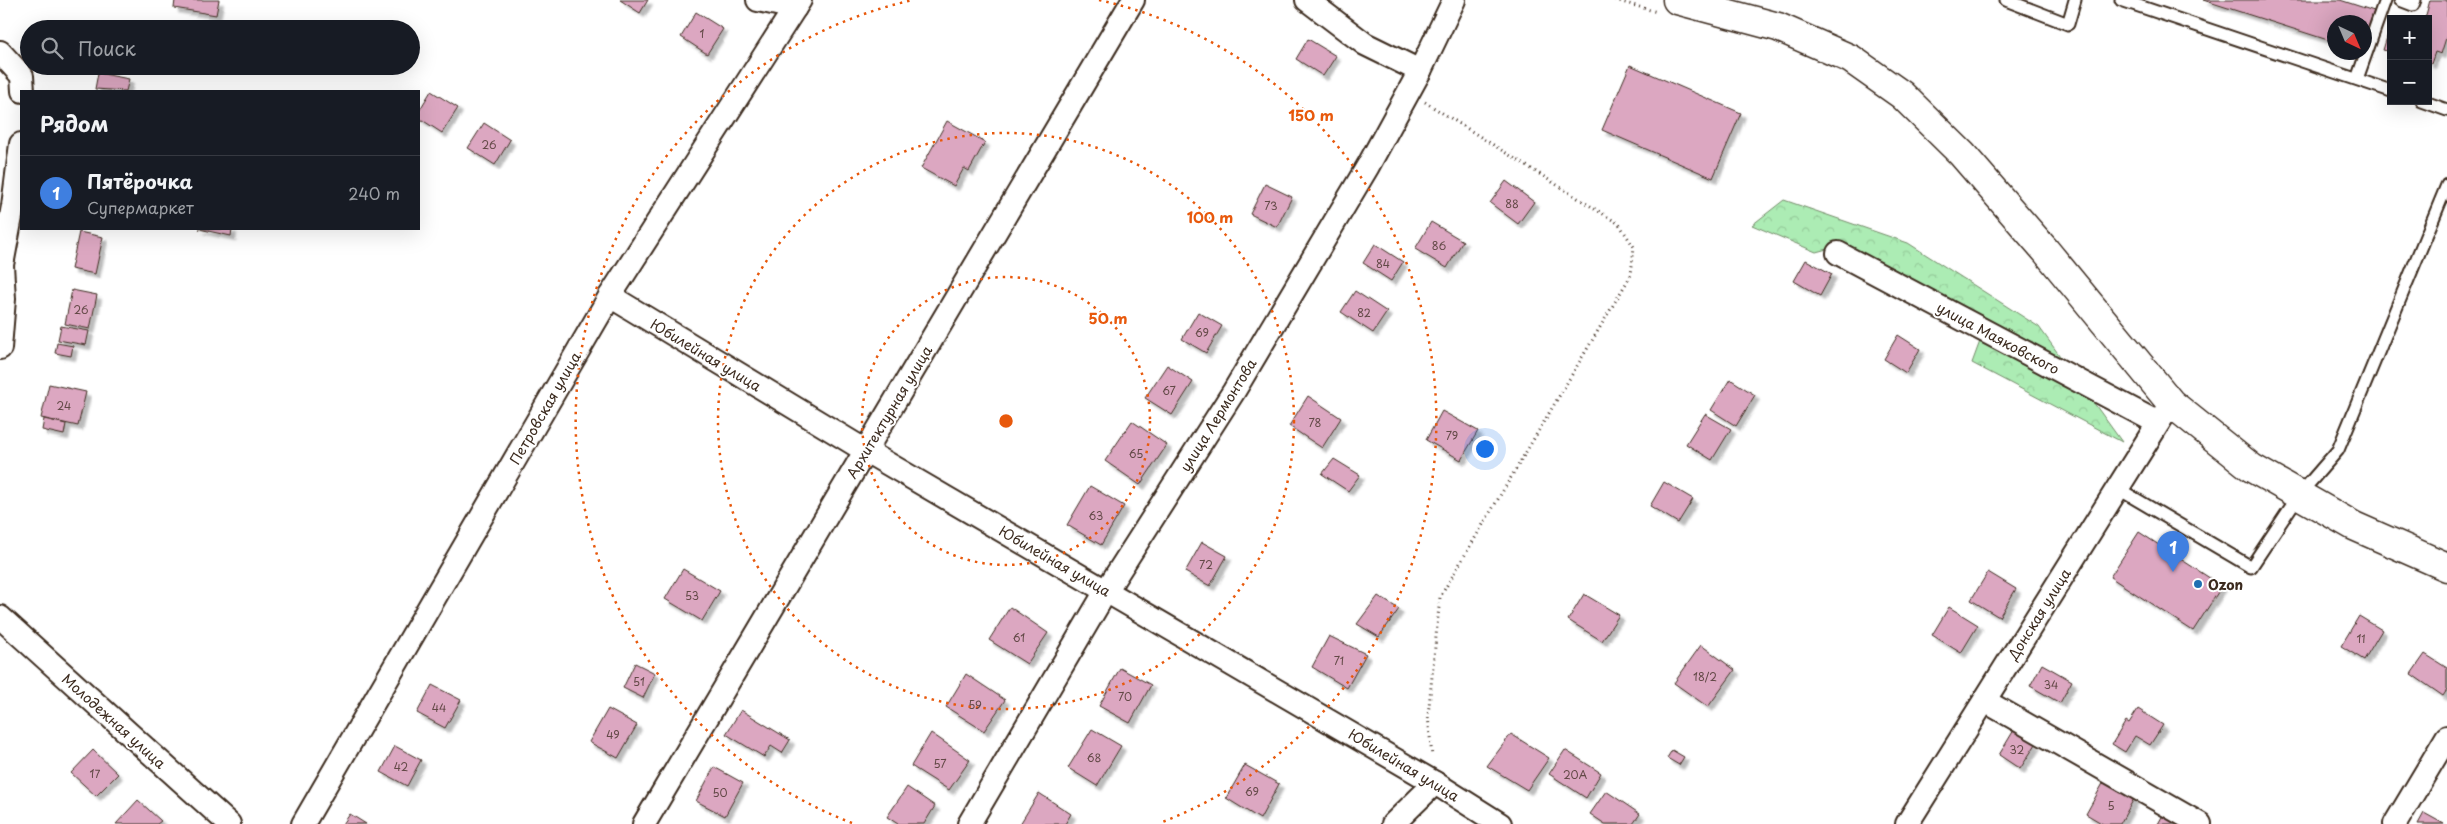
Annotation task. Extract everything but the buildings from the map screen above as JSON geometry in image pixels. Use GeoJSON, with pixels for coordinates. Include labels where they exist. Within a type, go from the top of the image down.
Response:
{"type":"FeatureCollection","features":[{"type":"Feature","properties":{"kind":"street"},"geometry":{"type":"LineString","coordinates":[[758,0],[798,4]]}},
{"type":"Feature","properties":{"kind":"street","name":"Архитектурная улица"},"geometry":{"type":"LineString","coordinates":[[644,824],[1133,0]]}},
{"type":"Feature","properties":{"kind":"street"},"geometry":{"type":"LineString","coordinates":[[1307,0],[1365,44],[1420,71]]}},
{"type":"Feature","properties":{"kind":"street","name":"улица Лермонтова"},"geometry":{"type":"LineString","coordinates":[[969,824],[1106,591],[1239,382],[1368,166],[1420,71],[1454,0]]}},
{"type":"Feature","properties":{"kind":"street"},"geometry":{"type":"LineString","coordinates":[[1677,0],[1778,27],[1851,59],[1902,95],[1969,162],[2046,251],[2164,413],[2252,468],[2354,526],[2447,567]]}},
{"type":"Feature","properties":{"kind":"street","name":"Петровская улица"},"geometry":{"type":"LineString","coordinates":[[303,824],[610,296],[798,4]]}},
{"type":"Feature","properties":{"kind":"street"},"geometry":{"type":"LineString","coordinates":[[0,52],[20,74]]}},
{"type":"Feature","properties":{"kind":"street"},"geometry":{"type":"LineString","coordinates":[[21,75],[23,90]]}},
{"type":"Feature","properties":{"kind":"street"},"geometry":{"type":"LineString","coordinates":[[0,348],[4,299],[2,265],[13,206],[20,152]]}},
{"type":"Feature","properties":{"kind":"street","name":"улица Маяковского"},"geometry":{"type":"LineString","coordinates":[[1838,253],[2164,413]]}},
{"type":"Feature","properties":{"kind":"street","name":"Юбилейная улица"},"geometry":{"type":"LineString","coordinates":[[610,296],[866,451],[1435,783],[1500,824]]}},
{"type":"Feature","properties":{"kind":"street","name":"Донская улица"},"geometry":{"type":"LineString","coordinates":[[1907,824],[2164,413]]}},
{"type":"Feature","properties":{"kind":"street","name":"Молодежная улица"},"geometry":{"type":"LineString","coordinates":[[0,617],[230,824]]}},
{"type":"Feature","properties":{"kind":"street"},"geometry":{"type":"LineString","coordinates":[[1985,701],[2200,824]]}},
{"type":"Feature","properties":{"kind":"street"},"geometry":{"type":"LineString","coordinates":[[2395,824],[2447,737]]}},
{"type":"Feature","properties":{"kind":"street"},"geometry":{"type":"LineString","coordinates":[[1393,824],[1435,783]]}},
{"type":"Feature","properties":{"kind":"lane"},"geometry":{"type":"LineString","coordinates":[[2006,0],[2068,24],[2075,0]]}},
{"type":"Feature","properties":{"kind":"lane"},"geometry":{"type":"LineString","coordinates":[[2121,0],[2387,90]]}},
{"type":"Feature","properties":{"kind":"lane"},"geometry":{"type":"LineString","coordinates":[[2357,80],[2384,0]]}},
{"type":"Feature","properties":{"kind":"lane"},"geometry":{"type":"LineString","coordinates":[[2400,0],[2413,4],[2415,0]]}},
{"type":"Feature","properties":{"kind":"lane"},"geometry":{"type":"LineString","coordinates":[[2432,105],[2447,110]]}},
{"type":"Feature","properties":{"kind":"lane"},"geometry":{"type":"LineString","coordinates":[[2117,488],[2251,567],[2299,495],[2338,450],[2447,185]]}},
{"type":"Feature","properties":{"kind":"path"},"geometry":{"type":"LineString","coordinates":[[1408,92],[1620,224],[1634,247],[1631,275],[1440,597],[1428,716],[1435,783]]}},
{"type":"Feature","properties":{"kind":"green space"},"geometry":{"type":"Polygon","coordinates":[[[1784,200],[1908,243],[2039,327],[2122,442],[1972,363],[1986,325],[1838,246],[1816,252],[1752,225],[1784,200]]]}},
{"type":"Feature","properties":{"kind":"place","name":"Пятёрочка"},"geometry":{"type":"Point","coordinates":[2173,572]}},
{"type":"Feature","properties":{"kind":"place","name":"Ozon"},"geometry":{"type":"Point","coordinates":[2198,584]}}]}
